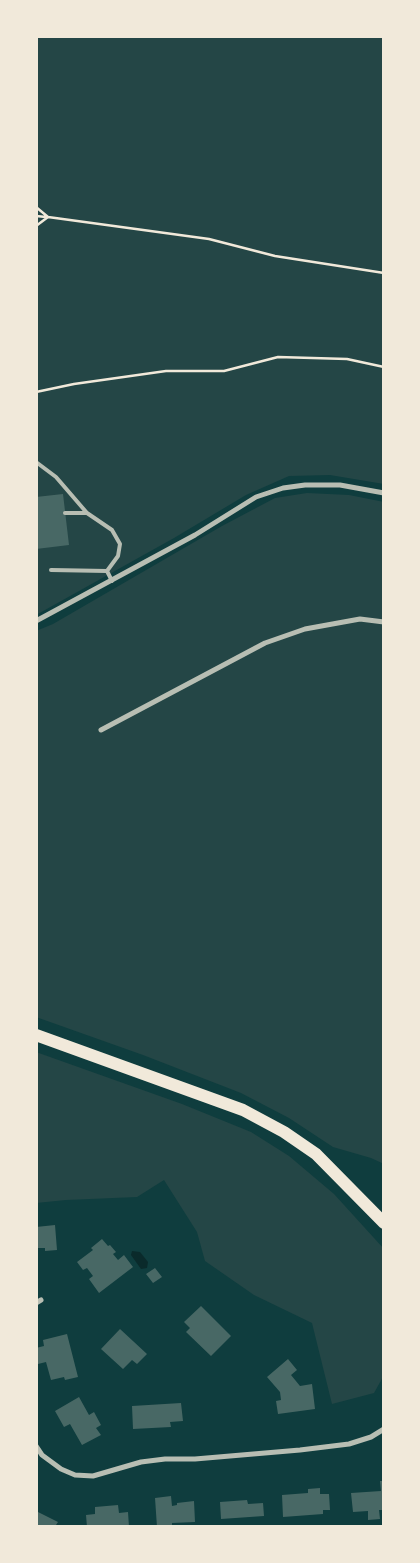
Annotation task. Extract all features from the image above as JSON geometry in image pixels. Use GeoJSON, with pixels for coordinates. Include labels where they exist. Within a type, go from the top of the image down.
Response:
{"type":"FeatureCollection","features":[{"type":"Feature","properties":{"kind":"main road"},"geometry":{"type":"LineString","coordinates":[[36,1036],[243,1110],[284,1132],[316,1154],[384,1223]]}},
{"type":"Feature","properties":{"kind":"street"},"geometry":{"type":"LineString","coordinates":[[36,622],[195,535],[256,497],[283,488],[305,485],[340,485],[384,493]]}},
{"type":"Feature","properties":{"kind":"street"},"geometry":{"type":"LineString","coordinates":[[101,730],[265,643],[305,629],[360,619],[384,622]]}},
{"type":"Feature","properties":{"kind":"street"},"geometry":{"type":"LineString","coordinates":[[36,1446],[42,1455],[61,1469],[75,1475],[93,1476],[141,1462],[165,1459],[300,1450],[349,1444],[371,1437],[384,1429]]}},
{"type":"Feature","properties":{"kind":"lane"},"geometry":{"type":"LineString","coordinates":[[36,462],[56,477],[87,513],[112,530],[120,544],[118,556],[107,571]]}},
{"type":"Feature","properties":{"kind":"lane"},"geometry":{"type":"LineString","coordinates":[[65,514],[87,513]]}},
{"type":"Feature","properties":{"kind":"lane"},"geometry":{"type":"LineString","coordinates":[[51,570],[107,571]]}},
{"type":"Feature","properties":{"kind":"lane"},"geometry":{"type":"LineString","coordinates":[[107,571],[112,581]]}},
{"type":"Feature","properties":{"kind":"path"},"geometry":{"type":"LineString","coordinates":[[36,207],[48,217]]}},
{"type":"Feature","properties":{"kind":"path"},"geometry":{"type":"LineString","coordinates":[[36,216],[209,239],[275,256],[383,274]]}},
{"type":"Feature","properties":{"kind":"path"},"geometry":{"type":"LineString","coordinates":[[36,226],[48,217]]}},
{"type":"Feature","properties":{"kind":"path"},"geometry":{"type":"LineString","coordinates":[[36,392],[74,384],[166,371],[224,371],[278,358],[347,360],[384,367]]}},
{"type":"Feature","properties":{"kind":"shaded area"},"geometry":{"type":"Polygon","coordinates":[[[36,36],[384,36],[384,484],[330,475],[289,476],[246,495],[174,538],[36,615],[36,36]]]}},
{"type":"Feature","properties":{"kind":"shaded area"},"geometry":{"type":"Polygon","coordinates":[[[307,493],[349,495],[384,502],[384,1164],[371,1158],[333,1147],[289,1118],[241,1093],[143,1055],[36,1017],[36,631],[53,624],[222,526],[275,498],[307,493]]]}},
{"type":"Feature","properties":{"kind":"shaded area"},"geometry":{"type":"Polygon","coordinates":[[[36,1052],[182,1104],[251,1132],[289,1156],[334,1194],[384,1249],[384,1375],[374,1393],[332,1404],[312,1323],[254,1295],[205,1261],[197,1232],[164,1180],[137,1197],[36,1203],[36,1052]]]}},
{"type":"Feature","properties":{"kind":"shaded area"},"geometry":{"type":"Polygon","coordinates":[[[132,1251],[140,1252],[148,1262],[147,1268],[141,1269],[131,1255],[132,1251]]]}},
{"type":"Feature","properties":{"kind":"building"},"geometry":{"type":"Polygon","coordinates":[[[63,494],[69,545],[36,549],[36,497],[63,494]]]}},
{"type":"Feature","properties":{"kind":"building"},"geometry":{"type":"Polygon","coordinates":[[[55,1225],[57,1250],[45,1251],[45,1248],[36,1248],[36,1227],[55,1225]]]}},
{"type":"Feature","properties":{"kind":"building"},"geometry":{"type":"Polygon","coordinates":[[[102,1239],[116,1252],[113,1254],[118,1260],[124,1255],[133,1267],[99,1293],[89,1279],[93,1276],[87,1268],[83,1270],[77,1262],[93,1250],[91,1248],[102,1239]]]}},
{"type":"Feature","properties":{"kind":"building"},"geometry":{"type":"Polygon","coordinates":[[[155,1268],[162,1277],[153,1283],[146,1274],[155,1268]]]}},
{"type":"Feature","properties":{"kind":"building"},"geometry":{"type":"Polygon","coordinates":[[[201,1306],[231,1336],[211,1356],[186,1332],[190,1328],[184,1322],[201,1306]]]}},
{"type":"Feature","properties":{"kind":"building"},"geometry":{"type":"Polygon","coordinates":[[[120,1329],[147,1354],[137,1364],[132,1360],[123,1369],[101,1349],[120,1329]]]}},
{"type":"Feature","properties":{"kind":"building"},"geometry":{"type":"Polygon","coordinates":[[[67,1334],[78,1377],[65,1380],[64,1377],[51,1380],[46,1362],[38,1364],[36,1348],[44,1346],[43,1340],[67,1334]]]}},
{"type":"Feature","properties":{"kind":"building"},"geometry":{"type":"Polygon","coordinates":[[[288,1359],[297,1370],[291,1375],[300,1386],[312,1384],[315,1409],[278,1414],[276,1401],[281,1400],[280,1392],[267,1377],[288,1359]]]}},
{"type":"Feature","properties":{"kind":"building"},"geometry":{"type":"Polygon","coordinates":[[[79,1397],[89,1415],[94,1412],[101,1425],[96,1428],[101,1435],[82,1445],[70,1424],[64,1427],[55,1411],[79,1397]]]}},
{"type":"Feature","properties":{"kind":"building"},"geometry":{"type":"Polygon","coordinates":[[[181,1403],[183,1421],[170,1422],[171,1427],[133,1429],[132,1406],[181,1403]]]}},
{"type":"Feature","properties":{"kind":"building"},"geometry":{"type":"Polygon","coordinates":[[[380,1481],[384,1481],[384,1510],[379,1510],[380,1519],[368,1520],[368,1511],[353,1512],[351,1493],[381,1491],[380,1481]]]}},
{"type":"Feature","properties":{"kind":"building"},"geometry":{"type":"Polygon","coordinates":[[[320,1488],[320,1494],[329,1494],[330,1510],[323,1510],[323,1514],[283,1517],[282,1495],[308,1493],[308,1489],[320,1488]]]}},
{"type":"Feature","properties":{"kind":"building"},"geometry":{"type":"Polygon","coordinates":[[[171,1496],[172,1506],[177,1505],[177,1503],[194,1501],[195,1522],[172,1523],[172,1527],[157,1527],[155,1498],[171,1496]]]}},
{"type":"Feature","properties":{"kind":"building"},"geometry":{"type":"Polygon","coordinates":[[[247,1500],[248,1504],[263,1503],[264,1516],[221,1519],[220,1502],[247,1500]]]}},
{"type":"Feature","properties":{"kind":"building"},"geometry":{"type":"Polygon","coordinates":[[[118,1505],[119,1513],[128,1512],[129,1527],[87,1527],[86,1515],[95,1514],[95,1507],[118,1505]]]}},
{"type":"Feature","properties":{"kind":"building"},"geometry":{"type":"Polygon","coordinates":[[[36,1511],[58,1522],[56,1525],[60,1527],[36,1527],[36,1511]]]}}]}
